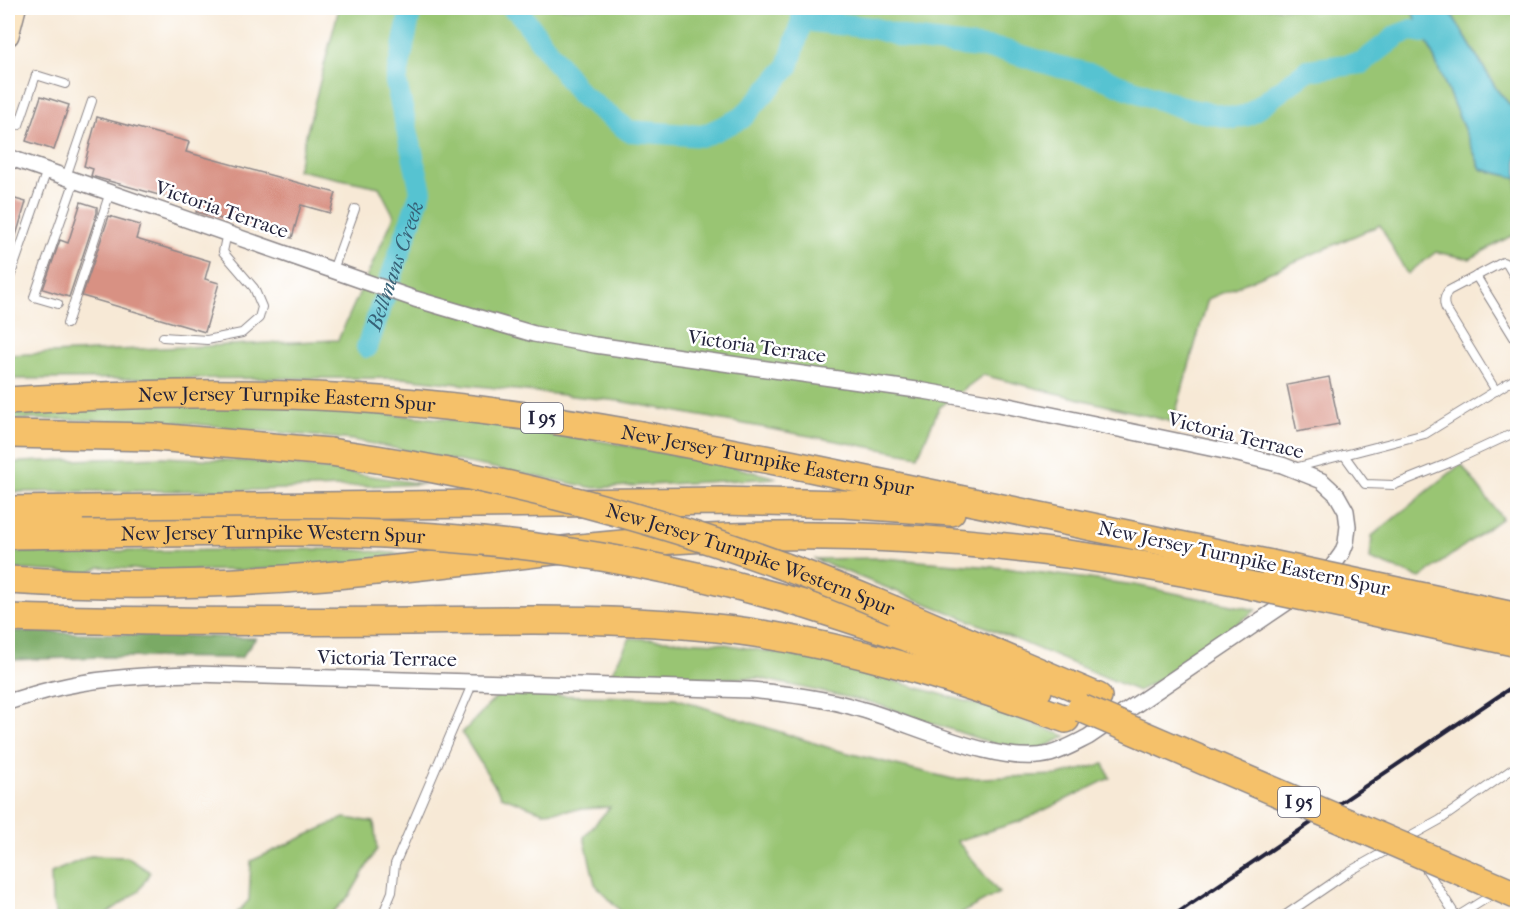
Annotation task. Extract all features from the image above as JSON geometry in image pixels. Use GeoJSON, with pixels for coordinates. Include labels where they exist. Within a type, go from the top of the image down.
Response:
{"type":"FeatureCollection","features":[{"type":"Feature","properties":{"kind":"highway","name":"New Jersey Turnpike Eastern Spur"},"geometry":{"type":"LineString","coordinates":[[8,401],[135,394],[224,393],[352,397],[458,407],[558,420],[1069,520],[1518,617]]}},
{"type":"Feature","properties":{"kind":"highway","name":"New Jersey Turnpike Western Spur"},"geometry":{"type":"LineString","coordinates":[[8,434],[117,435],[330,452],[502,482],[637,516],[761,556],[894,610],[1082,708]]}},
{"type":"Feature","properties":{"kind":"highway"},"geometry":{"type":"LineString","coordinates":[[8,453],[87,448],[166,448],[214,441]]}},
{"type":"Feature","properties":{"kind":"highway"},"geometry":{"type":"LineString","coordinates":[[8,510],[750,501],[884,506],[976,515],[1069,520]]}},
{"type":"Feature","properties":{"kind":"highway","name":"New Jersey Turnpike Western Spur"},"geometry":{"type":"LineString","coordinates":[[8,535],[329,532],[416,536],[566,551],[709,578],[803,603],[932,648],[1514,886]]}},
{"type":"Feature","properties":{"kind":"highway","name":"New Jersey Turnpike Eastern Spur"},"geometry":{"type":"LineString","coordinates":[[8,580],[95,584],[189,584],[365,572],[608,545],[692,539],[807,536],[931,540],[1006,546],[1146,565],[1518,643]]}},
{"type":"Feature","properties":{"kind":"highway"},"geometry":{"type":"LineString","coordinates":[[8,598],[152,600],[271,594],[365,572]]}},
{"type":"Feature","properties":{"kind":"highway"},"geometry":{"type":"LineString","coordinates":[[8,618],[220,622],[524,620],[675,625],[766,635],[880,659],[949,678],[1082,708]]}},
{"type":"Feature","properties":{"kind":"highway","name":"I 95"},"geometry":{"type":"LineString","coordinates":[[1082,708],[1195,768],[1253,782],[1514,886]]}},
{"type":"Feature","properties":{"kind":"main road"},"geometry":{"type":"LineString","coordinates":[[8,35],[15,8]]}},
{"type":"Feature","properties":{"kind":"street","name":"Victoria Terrace"},"geometry":{"type":"LineString","coordinates":[[8,157],[415,299],[561,340],[924,391],[1234,453],[1292,469],[1322,481],[1337,495],[1346,511],[1348,526],[1342,553],[1332,567],[1317,581],[1088,737],[1050,754],[1030,756],[1003,754],[859,708],[790,694],[710,688],[195,674],[104,680],[63,686],[8,702]]}},
{"type":"Feature","properties":{"kind":"lane"},"geometry":{"type":"LineString","coordinates":[[8,120],[19,125],[36,75],[65,84]]}},
{"type":"Feature","properties":{"kind":"lane"},"geometry":{"type":"LineString","coordinates":[[58,304],[34,297],[92,101]]}},
{"type":"Feature","properties":{"kind":"lane"},"geometry":{"type":"LineString","coordinates":[[8,283],[47,170]]}},
{"type":"Feature","properties":{"kind":"lane"},"geometry":{"type":"LineString","coordinates":[[67,324],[110,192]]}},
{"type":"Feature","properties":{"kind":"lane"},"geometry":{"type":"LineString","coordinates":[[333,270],[355,209]]}},
{"type":"Feature","properties":{"kind":"lane"},"geometry":{"type":"LineString","coordinates":[[163,337],[207,340],[242,333],[259,318],[262,308],[254,288],[224,252],[227,232]]}},
{"type":"Feature","properties":{"kind":"lane"},"geometry":{"type":"LineString","coordinates":[[1496,391],[1443,302],[1448,291],[1503,262],[1507,264],[1518,283]]}},
{"type":"Feature","properties":{"kind":"lane"},"geometry":{"type":"LineString","coordinates":[[1476,276],[1518,344]]}},
{"type":"Feature","properties":{"kind":"lane"},"geometry":{"type":"LineString","coordinates":[[1292,469],[1425,434],[1518,377]]}},
{"type":"Feature","properties":{"kind":"lane"},"geometry":{"type":"LineString","coordinates":[[1344,455],[1365,484],[1394,485],[1518,431]]}},
{"type":"Feature","properties":{"kind":"lane"},"geometry":{"type":"LineString","coordinates":[[382,916],[392,892],[395,864],[474,681]]}},
{"type":"Feature","properties":{"kind":"lane"},"geometry":{"type":"LineString","coordinates":[[1284,916],[1350,871],[1440,820],[1518,765]]}},
{"type":"Feature","properties":{"kind":"lane"},"geometry":{"type":"LineString","coordinates":[[1407,839],[1457,916],[1514,886]]}},
{"type":"Feature","properties":{"kind":"green space"},"geometry":{"type":"Polygon","coordinates":[[[339,8],[1410,8],[1423,32],[1481,169],[1517,178],[1517,235],[1509,237],[1470,259],[1436,252],[1407,274],[1380,225],[1208,299],[1173,422],[983,375],[939,408],[918,456],[619,401],[403,378],[8,379],[8,355],[338,340],[394,216],[379,187],[297,170],[339,8]]]}},
{"type":"Feature","properties":{"kind":"green space"},"geometry":{"type":"Polygon","coordinates":[[[1448,8],[1517,8],[1517,113],[1497,90],[1448,8]]]}},
{"type":"Feature","properties":{"kind":"green space"},"geometry":{"type":"Polygon","coordinates":[[[160,394],[512,425],[711,461],[777,478],[594,488],[353,440],[165,421],[8,419],[8,407],[160,394]]]}},
{"type":"Feature","properties":{"kind":"green space"},"geometry":{"type":"Polygon","coordinates":[[[163,457],[283,463],[424,484],[255,490],[8,492],[8,463],[163,457]]]}},
{"type":"Feature","properties":{"kind":"green space"},"geometry":{"type":"Polygon","coordinates":[[[1461,464],[1502,518],[1420,578],[1370,559],[1372,536],[1461,464]]]}},
{"type":"Feature","properties":{"kind":"green space"},"geometry":{"type":"Polygon","coordinates":[[[343,549],[404,554],[349,564],[250,570],[159,571],[100,567],[86,573],[8,569],[8,552],[343,549]]]}},
{"type":"Feature","properties":{"kind":"green space"},"geometry":{"type":"Polygon","coordinates":[[[882,558],[1005,568],[1135,585],[1256,610],[1162,678],[1138,691],[986,627],[814,559],[882,558]]]}},
{"type":"Feature","properties":{"kind":"green space"},"geometry":{"type":"Polygon","coordinates":[[[8,631],[256,638],[241,658],[103,657],[8,660],[8,631]]]}},
{"type":"Feature","properties":{"kind":"green space"},"geometry":{"type":"Polygon","coordinates":[[[630,638],[718,643],[823,661],[990,708],[1066,736],[1039,750],[991,743],[873,703],[758,678],[608,679],[630,638]]]}},
{"type":"Feature","properties":{"kind":"green space"},"geometry":{"type":"Polygon","coordinates":[[[499,694],[675,698],[836,750],[953,779],[1058,775],[1104,764],[1110,778],[1024,820],[957,841],[999,893],[956,916],[625,916],[595,884],[584,837],[610,807],[543,812],[501,796],[462,733],[499,694]]]}},
{"type":"Feature","properties":{"kind":"green space"},"geometry":{"type":"Polygon","coordinates":[[[344,818],[374,822],[377,849],[350,895],[329,916],[234,916],[249,900],[251,861],[344,818]]]}},
{"type":"Feature","properties":{"kind":"green space"},"geometry":{"type":"Polygon","coordinates":[[[90,856],[127,857],[150,872],[139,891],[106,914],[57,916],[52,901],[51,873],[90,856]]]}},
{"type":"Feature","properties":{"kind":"water"},"geometry":{"type":"Polygon","coordinates":[[[1410,8],[1448,8],[1497,90],[1517,113],[1517,178],[1481,169],[1423,32],[1410,8]]]}},
{"type":"Feature","properties":{"kind":"building"},"geometry":{"type":"Polygon","coordinates":[[[41,96],[69,105],[54,150],[26,141],[41,96]]]}},
{"type":"Feature","properties":{"kind":"building"},"geometry":{"type":"Polygon","coordinates":[[[97,117],[189,142],[186,152],[336,193],[330,213],[301,205],[292,238],[196,212],[198,206],[91,176],[93,169],[84,166],[97,117]]]}},
{"type":"Feature","properties":{"kind":"building"},"geometry":{"type":"Polygon","coordinates":[[[8,197],[26,202],[10,256],[8,255],[8,197]]]}},
{"type":"Feature","properties":{"kind":"building"},"geometry":{"type":"Polygon","coordinates":[[[81,202],[97,207],[97,213],[69,297],[43,289],[60,240],[68,243],[81,202]]]}},
{"type":"Feature","properties":{"kind":"building"},"geometry":{"type":"Polygon","coordinates":[[[109,216],[140,225],[136,239],[210,261],[205,279],[219,283],[205,332],[82,296],[109,216]]]}},
{"type":"Feature","properties":{"kind":"building"},"geometry":{"type":"Polygon","coordinates":[[[1329,377],[1339,424],[1297,432],[1287,385],[1329,377]]]}},
{"type":"Feature","properties":{"kind":"waterway","name":"Bellmans Creek"},"geometry":{"type":"LineString","coordinates":[[367,347],[421,191],[396,82],[411,8]]}},
{"type":"Feature","properties":{"kind":"waterway","name":"Bellmans Creek"},"geometry":{"type":"LineString","coordinates":[[513,8],[517,9],[580,94],[629,131],[703,136],[742,118],[788,67],[802,20],[802,8]]}},
{"type":"Feature","properties":{"kind":"waterway"},"geometry":{"type":"LineString","coordinates":[[802,20],[873,28],[911,39],[1003,50],[1098,76],[1187,109],[1234,118],[1248,115],[1308,70],[1362,63],[1398,35],[1412,30],[1423,32]]}},
{"type":"Feature","properties":{"kind":"railway"},"geometry":{"type":"LineString","coordinates":[[1173,916],[1518,683]]}}]}
